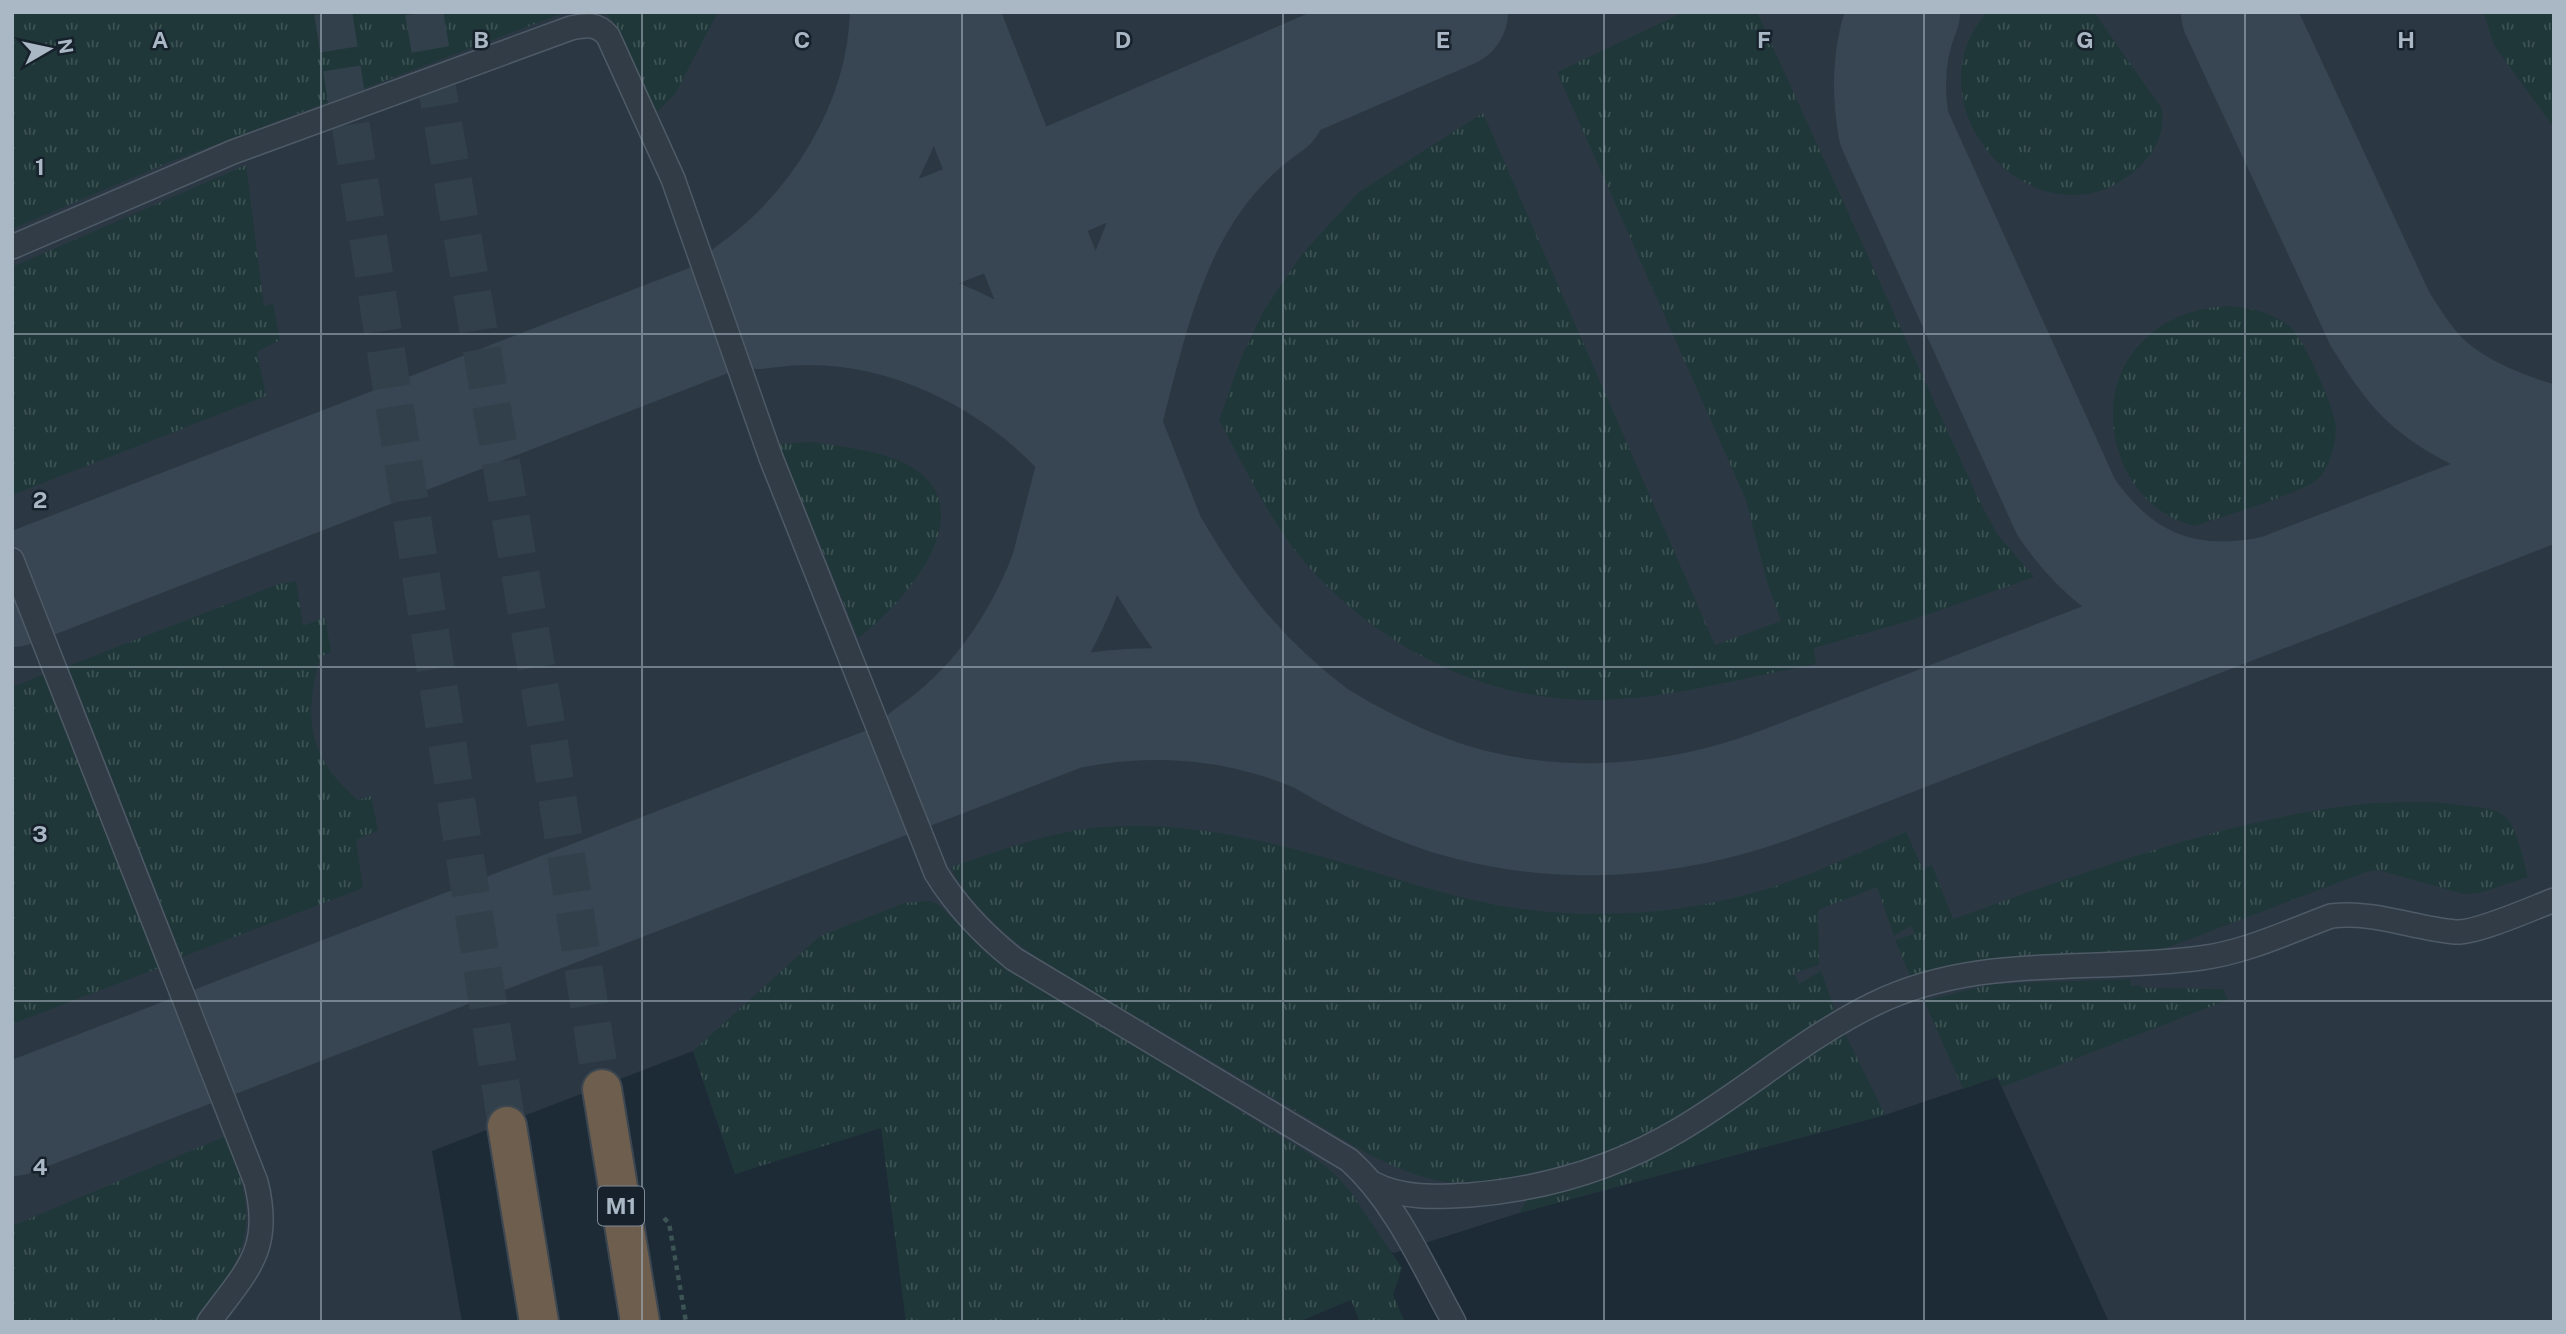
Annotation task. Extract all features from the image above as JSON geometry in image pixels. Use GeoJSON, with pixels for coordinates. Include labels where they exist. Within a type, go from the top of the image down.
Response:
{"type":"FeatureCollection","features":[{"type":"Feature","properties":{"kind":"highway","name":"M1"},"geometry":{"type":"LineString","coordinates":[[602,1089],[640,1322]]}},
{"type":"Feature","properties":{"kind":"highway"},"geometry":{"type":"LineString","coordinates":[[507,1126],[539,1322]]}},
{"type":"Feature","properties":{"kind":"lane"},"geometry":{"type":"LineString","coordinates":[[12,247],[233,152],[571,29],[592,25],[601,28],[608,36],[673,178],[771,458],[931,861],[951,897],[988,938],[1014,959],[1334,1150],[1372,1183],[1412,1247],[1453,1322]]}},
{"type":"Feature","properties":{"kind":"lane"},"geometry":{"type":"LineString","coordinates":[[12,560],[256,1182],[263,1227],[259,1245],[252,1264],[209,1322]]}},
{"type":"Feature","properties":{"kind":"lane"},"geometry":{"type":"LineString","coordinates":[[1372,1183],[1397,1194],[1443,1196],[1524,1188],[1587,1172],[1622,1159],[1681,1129],[1839,1023],[1909,988],[1949,977],[2008,968],[2203,958],[2232,952],[2331,916],[2382,917],[2457,933],[2554,900]]}},
{"type":"Feature","properties":{"kind":"path"},"geometry":{"type":"LineString","coordinates":[[660,1215],[669,1223],[686,1322]]}},
{"type":"Feature","properties":{"kind":"shaded area"},"geometry":{"type":"Polygon","coordinates":[[[12,12],[2554,12],[2554,1322],[2109,1322],[1997,1077],[1885,1115],[1519,1213],[1394,1253],[1040,1074],[735,1174],[693,1051],[432,1151],[462,1322],[12,1322],[12,12]]]}},
{"type":"Feature","properties":{"kind":"green space"},"geometry":{"type":"Polygon","coordinates":[[[12,12],[566,12],[167,163],[12,229],[12,12]]]}},
{"type":"Feature","properties":{"kind":"green space"},"geometry":{"type":"Polygon","coordinates":[[[605,12],[718,12],[675,94],[657,112],[618,29],[605,12]]]}},
{"type":"Feature","properties":{"kind":"green space"},"geometry":{"type":"Polygon","coordinates":[[[1684,12],[1757,12],[1978,498],[1997,534],[2034,577],[1912,620],[1814,648],[1816,664],[1709,686],[1601,700],[1561,699],[1484,683],[1412,651],[1347,605],[1318,577],[1275,522],[1219,420],[1242,356],[1264,310],[1302,254],[1359,192],[1483,113],[1715,645],[1781,621],[1767,582],[1746,500],[1557,72],[1684,12]]]}},
{"type":"Feature","properties":{"kind":"green space"},"geometry":{"type":"Polygon","coordinates":[[[1987,12],[2094,12],[2162,109],[2160,135],[2143,164],[2099,191],[2060,194],[2025,182],[1994,158],[1972,126],[1961,89],[1965,50],[1987,12]]]}},
{"type":"Feature","properties":{"kind":"green space"},"geometry":{"type":"Polygon","coordinates":[[[2483,12],[2554,12],[2554,128],[2494,45],[2483,12]]]}},
{"type":"Feature","properties":{"kind":"green space"},"geometry":{"type":"Polygon","coordinates":[[[246,165],[264,306],[273,304],[280,340],[257,352],[266,396],[12,495],[12,267],[246,165]]]}},
{"type":"Feature","properties":{"kind":"green space"},"geometry":{"type":"Polygon","coordinates":[[[2227,306],[2266,313],[2281,320],[2294,331],[2316,370],[2328,399],[2336,428],[2334,443],[2324,471],[2312,483],[2281,497],[2195,526],[2167,515],[2145,497],[2128,474],[2117,447],[2113,418],[2116,389],[2126,362],[2154,331],[2183,315],[2227,306]]]}},
{"type":"Feature","properties":{"kind":"green space"},"geometry":{"type":"Polygon","coordinates":[[[811,442],[867,451],[895,459],[919,472],[936,491],[941,514],[937,537],[927,561],[893,606],[858,638],[779,444],[811,442]]]}},
{"type":"Feature","properties":{"kind":"green space"},"geometry":{"type":"Polygon","coordinates":[[[296,581],[303,626],[325,617],[331,652],[320,657],[315,679],[311,719],[314,736],[329,768],[341,784],[358,800],[371,796],[378,830],[356,840],[363,888],[182,957],[68,666],[279,584],[296,581]]]}},
{"type":"Feature","properties":{"kind":"green space"},"geometry":{"type":"Polygon","coordinates":[[[47,673],[161,967],[12,1024],[12,687],[47,673]]]}},
{"type":"Feature","properties":{"kind":"green space"},"geometry":{"type":"Polygon","coordinates":[[[2434,802],[2478,807],[2502,814],[2516,834],[2528,877],[2479,893],[2464,894],[2378,870],[2366,872],[2158,951],[1912,980],[1895,940],[1915,934],[1911,926],[1894,936],[1877,887],[1818,910],[1819,965],[1794,973],[1799,984],[1821,971],[1836,1013],[1729,1088],[1655,1132],[1575,1165],[1532,1176],[1480,1183],[1427,1178],[1381,1160],[1080,985],[1020,946],[993,923],[970,897],[950,867],[1026,842],[1084,829],[1158,826],[1214,832],[1269,843],[1491,904],[1549,912],[1599,914],[1650,912],[1725,900],[1789,882],[1906,832],[1923,869],[1932,865],[1953,919],[2201,836],[2302,813],[2354,805],[2434,802]]]}},
{"type":"Feature","properties":{"kind":"green space"},"geometry":{"type":"Polygon","coordinates":[[[930,901],[938,904],[986,953],[1308,1153],[1333,1172],[1351,1192],[1402,1268],[1393,1295],[1404,1320],[1360,1322],[1351,1300],[1298,1322],[906,1322],[881,1128],[735,1174],[693,1051],[820,936],[904,903],[930,901]]]}},
{"type":"Feature","properties":{"kind":"green space"},"geometry":{"type":"Polygon","coordinates":[[[2130,979],[2131,986],[2141,985],[2142,988],[2223,989],[2228,1000],[2002,1087],[1997,1077],[1963,1089],[1924,1001],[1992,984],[2130,979]]]}},
{"type":"Feature","properties":{"kind":"green space"},"geometry":{"type":"Polygon","coordinates":[[[1843,1029],[1885,1115],[1519,1213],[1529,1196],[1557,1191],[1843,1029]]]}},
{"type":"Feature","properties":{"kind":"green space"},"geometry":{"type":"Polygon","coordinates":[[[226,1136],[244,1191],[245,1235],[229,1275],[195,1322],[12,1322],[12,1226],[226,1136]]]}},
{"type":"Feature","properties":{"kind":"taxiway"},"geometry":{"type":"LineString","coordinates":[[749,292],[811,237],[860,170],[893,94],[902,53],[906,12]]}},
{"type":"Feature","properties":{"kind":"taxiway"},"geometry":{"type":"LineString","coordinates":[[941,12],[1150,541],[1184,596],[1221,646],[1263,691],[1313,733]]}},
{"type":"Feature","properties":{"kind":"taxiway"},"geometry":{"type":"LineString","coordinates":[[12,591],[1011,203],[1452,12]]}},
{"type":"Feature","properties":{"kind":"taxiway"},"geometry":{"type":"LineString","coordinates":[[1904,12],[1890,69],[1894,128],[2066,507],[2107,555],[2130,572],[2155,585],[2181,593],[2209,597],[2240,597],[2272,592]]}},
{"type":"Feature","properties":{"kind":"taxiway"},"geometry":{"type":"LineString","coordinates":[[2237,12],[2380,319],[2404,356],[2435,389],[2466,409],[2519,432],[2554,442]]}},
{"type":"Feature","properties":{"kind":"taxiway"},"geometry":{"type":"LineString","coordinates":[[928,754],[951,737],[993,696],[1011,674],[1042,625],[1066,572],[1133,317],[1162,237],[1181,200],[1205,165],[1234,133],[1270,105]]}},
{"type":"Feature","properties":{"kind":"taxiway"},"geometry":{"type":"LineString","coordinates":[[759,313],[809,309],[859,313],[908,325],[955,342],[999,366],[1040,395],[1077,429],[1109,467]]}},
{"type":"Feature","properties":{"kind":"taxiway"},"geometry":{"type":"LineString","coordinates":[[12,1120],[1067,713],[1162,704],[1224,709],[1286,725],[1316,736],[1411,785],[1450,799],[1532,816],[1574,819],[1656,815],[1738,797],[1778,784],[2554,484]]}},
{"type":"Feature","properties":{"kind":"tunnel"},"geometry":{"type":"LineString","coordinates":[[333,12],[507,1126]]}},
{"type":"Feature","properties":{"kind":"tunnel"},"geometry":{"type":"LineString","coordinates":[[424,12],[547,730],[602,1089]]}}]}
